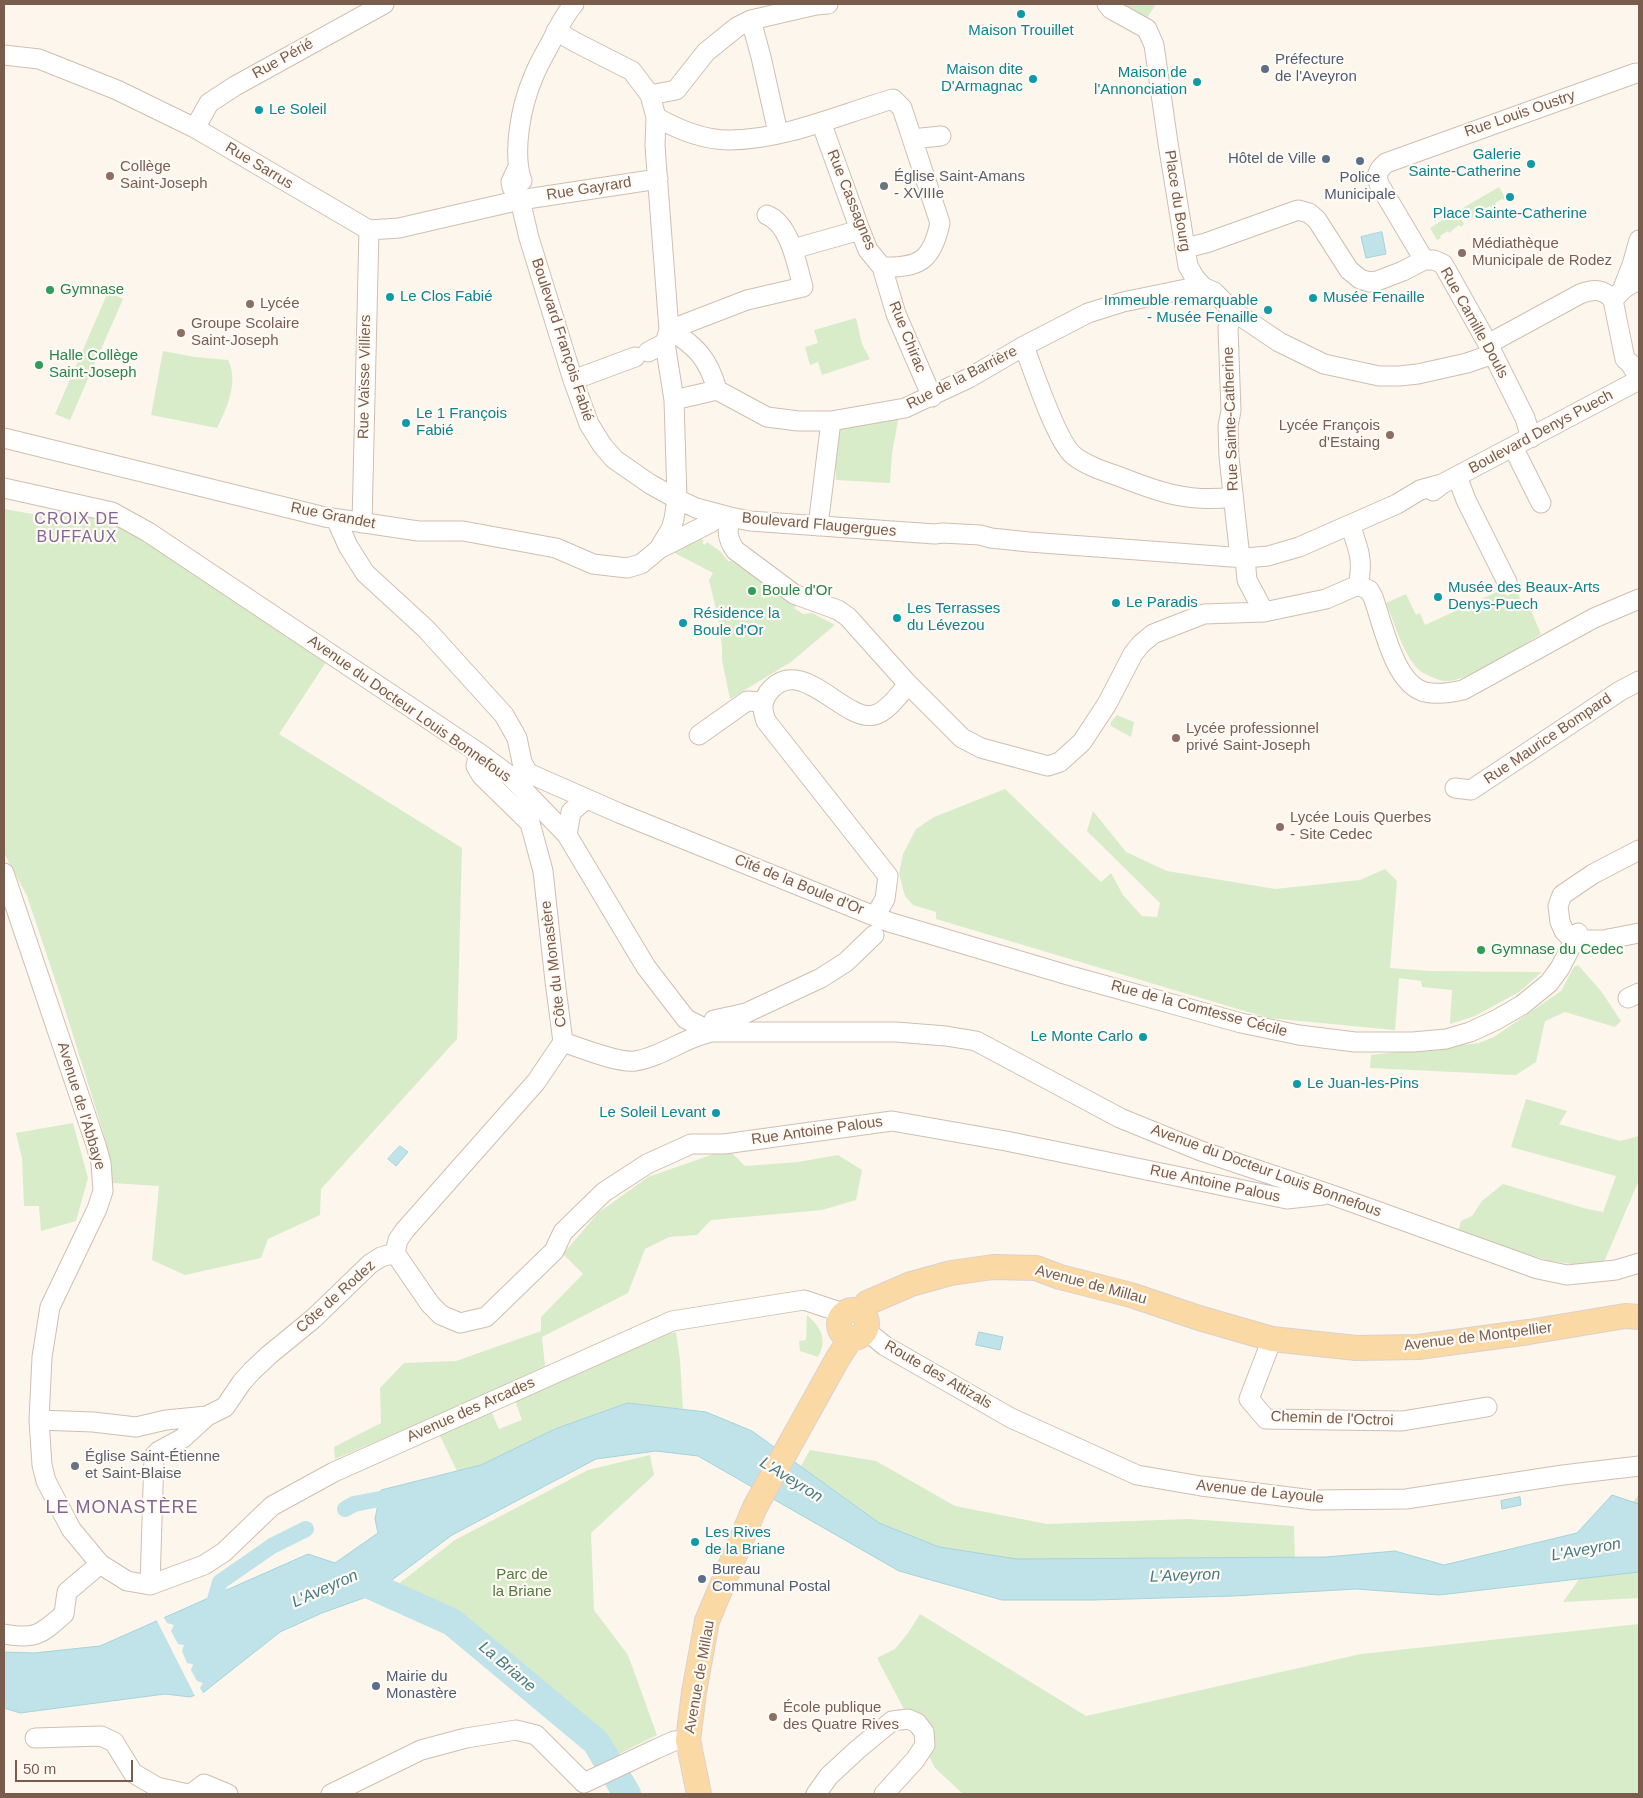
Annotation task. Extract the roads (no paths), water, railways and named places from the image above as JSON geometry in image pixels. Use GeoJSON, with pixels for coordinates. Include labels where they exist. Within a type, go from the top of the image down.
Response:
{"type":"FeatureCollection","features":[{"type":"Feature","properties":{"kind":"main road","name":"Avenue de Millau"},"geometry":{"type":"LineString","coordinates":[[698,1794],[688,1740],[694,1692],[708,1621],[758,1501],[838,1358],[852,1324],[894,1292],[911,1284],[951,1273],[993,1267],[1036,1268],[1060,1277],[1131,1295],[1198,1318]]}},
{"type":"Feature","properties":{"kind":"main road","name":"Avenue de Montpellier"},"geometry":{"type":"LineString","coordinates":[[1198,1318],[1272,1339],[1356,1348],[1418,1347],[1529,1332],[1625,1316],[1639,1317]]}},
{"type":"Feature","properties":{"kind":"street","name":"Rue Périé"},"geometry":{"type":"LineString","coordinates":[[195,128],[209,103],[235,86],[384,4]]}},
{"type":"Feature","properties":{"kind":"street"},"geometry":{"type":"LineString","coordinates":[[574,4],[556,31],[632,71],[650,94],[676,90],[706,52],[737,28],[751,20],[828,4]]}},
{"type":"Feature","properties":{"kind":"street","name":"Place du Bourg"},"geometry":{"type":"LineString","coordinates":[[1107,4],[1111,9],[1147,29],[1154,45],[1188,266],[1203,287],[1214,292],[1228,305],[1279,342],[1324,364],[1379,376],[1418,374],[1467,363],[1562,303],[1580,294],[1594,289],[1608,294],[1627,288]]}},
{"type":"Feature","properties":{"kind":"street"},"geometry":{"type":"LineString","coordinates":[[751,20],[778,133]]}},
{"type":"Feature","properties":{"kind":"street","name":"Boulevard François Fabié"},"geometry":{"type":"LineString","coordinates":[[556,31],[526,96],[519,134],[517,169],[525,194],[520,200],[529,238],[573,380],[589,424],[602,445],[624,467],[677,499]]}},
{"type":"Feature","properties":{"kind":"street","name":"Rue Sarrus"},"geometry":{"type":"LineString","coordinates":[[4,55],[39,58],[117,90],[195,128],[369,230]]}},
{"type":"Feature","properties":{"kind":"street","name":"Rue Louis Oustry"},"geometry":{"type":"LineString","coordinates":[[1378,169],[1386,163],[1636,73]]}},
{"type":"Feature","properties":{"kind":"street","name":"Rue Grandet"},"geometry":{"type":"LineString","coordinates":[[650,94],[656,117],[667,337],[674,400],[677,499],[672,524],[659,549]]}},
{"type":"Feature","properties":{"kind":"street"},"geometry":{"type":"LineString","coordinates":[[656,117],[673,127],[712,138],[728,140],[778,133],[821,122],[893,99],[902,108],[940,224],[937,239],[930,253],[924,258],[904,267],[883,272]]}},
{"type":"Feature","properties":{"kind":"street","name":"Rue Cassagnes"},"geometry":{"type":"LineString","coordinates":[[821,122],[868,250],[883,272]]}},
{"type":"Feature","properties":{"kind":"street"},"geometry":{"type":"LineString","coordinates":[[912,139],[941,136]]}},
{"type":"Feature","properties":{"kind":"street","name":"Rue Camille Douls"},"geometry":{"type":"LineString","coordinates":[[1378,169],[1378,184],[1424,260],[1434,260],[1443,264],[1491,349],[1525,418],[1531,438]]}},
{"type":"Feature","properties":{"kind":"street","name":"Rue Gayrard"},"geometry":{"type":"LineString","coordinates":[[520,200],[658,178]]}},
{"type":"Feature","properties":{"kind":"street"},"geometry":{"type":"LineString","coordinates":[[369,230],[399,228],[520,200]]}},
{"type":"Feature","properties":{"kind":"street"},"geometry":{"type":"LineString","coordinates":[[1185,248],[1206,243],[1298,210],[1309,213],[1317,220],[1348,270],[1360,279],[1369,282],[1377,281],[1424,260]]}},
{"type":"Feature","properties":{"kind":"street"},"geometry":{"type":"LineString","coordinates":[[573,380],[641,354],[667,337],[747,300],[803,288],[793,249],[776,218],[767,214]]}},
{"type":"Feature","properties":{"kind":"street","name":"Rue Vaïsse Villiers"},"geometry":{"type":"LineString","coordinates":[[362,523],[369,230]]}},
{"type":"Feature","properties":{"kind":"street"},"geometry":{"type":"LineString","coordinates":[[793,249],[860,230]]}},
{"type":"Feature","properties":{"kind":"street"},"geometry":{"type":"LineString","coordinates":[[1639,240],[1627,288],[1624,359],[1630,363],[1639,379]]}},
{"type":"Feature","properties":{"kind":"street","name":"Rue Chirac"},"geometry":{"type":"LineString","coordinates":[[883,272],[896,314],[932,397]]}},
{"type":"Feature","properties":{"kind":"street","name":"Rue de la Barrière"},"geometry":{"type":"LineString","coordinates":[[717,390],[768,417],[798,421],[832,421],[905,408],[969,378],[1024,346],[1088,314],[1116,304],[1203,287]]}},
{"type":"Feature","properties":{"kind":"street","name":"Rue Sainte-Catherine"},"geometry":{"type":"LineString","coordinates":[[1228,305],[1231,411],[1228,426],[1232,491],[1247,580],[1264,612]]}},
{"type":"Feature","properties":{"kind":"street"},"geometry":{"type":"LineString","coordinates":[[667,337],[688,340],[702,356],[714,376],[717,390],[674,400]]}},
{"type":"Feature","properties":{"kind":"street"},"geometry":{"type":"LineString","coordinates":[[1024,346],[1060,436],[1072,454],[1098,469],[1160,492],[1193,499],[1217,500],[1232,491]]}},
{"type":"Feature","properties":{"kind":"street","name":"Boulevard Denys Puech"},"geometry":{"type":"LineString","coordinates":[[1243,558],[1268,556],[1299,546],[1397,504],[1420,490],[1449,480],[1531,438],[1639,379]]}},
{"type":"Feature","properties":{"kind":"street"},"geometry":{"type":"LineString","coordinates":[[818,526],[832,421]]}},
{"type":"Feature","properties":{"kind":"street","name":"Rue Grandet"},"geometry":{"type":"LineString","coordinates":[[4,438],[336,518],[418,531],[463,531],[556,548],[593,564],[627,568],[641,564],[659,549],[726,516]]}},
{"type":"Feature","properties":{"kind":"street"},"geometry":{"type":"LineString","coordinates":[[1513,447],[1541,503]]}},
{"type":"Feature","properties":{"kind":"street"},"geometry":{"type":"LineString","coordinates":[[1449,480],[1466,500],[1507,582]]}},
{"type":"Feature","properties":{"kind":"street","name":"Avenue du Docteur Louis Bonnefous"},"geometry":{"type":"LineString","coordinates":[[4,488],[112,512],[148,532],[479,752],[510,776],[566,835],[646,967],[686,1019],[712,1032],[896,1032],[946,1036],[976,1041],[1120,1118],[1201,1151],[1332,1195],[1538,1269],[1566,1275],[1616,1270],[1639,1263]]}},
{"type":"Feature","properties":{"kind":"street","name":"Boulevard Flaugergues"},"geometry":{"type":"LineString","coordinates":[[677,499],[696,508],[750,522],[935,534],[942,532],[980,535],[991,538],[1243,558]]}},
{"type":"Feature","properties":{"kind":"street"},"geometry":{"type":"LineString","coordinates":[[726,516],[729,540],[734,550],[794,594],[832,608],[848,617],[908,684],[962,738],[981,748],[1048,766],[1060,762],[1082,742],[1107,704],[1133,654],[1141,644],[1153,634],[1204,614],[1264,612],[1326,599],[1358,585],[1369,590],[1374,597],[1395,660],[1409,683],[1424,691],[1446,694],[1463,690],[1594,618],[1639,599]]}},
{"type":"Feature","properties":{"kind":"street"},"geometry":{"type":"LineString","coordinates":[[336,518],[348,546],[365,574],[426,629],[504,715],[517,738],[522,762],[528,773],[510,776]]}},
{"type":"Feature","properties":{"kind":"street"},"geometry":{"type":"LineString","coordinates":[[1350,525],[1360,555],[1361,571],[1358,585]]}},
{"type":"Feature","properties":{"kind":"street"},"geometry":{"type":"LineString","coordinates":[[699,735],[747,701],[762,702],[772,689],[787,680],[810,685],[859,714],[874,715],[891,704],[908,684]]}},
{"type":"Feature","properties":{"kind":"street","name":"Rue Maurice Bompard"},"geometry":{"type":"LineString","coordinates":[[1456,788],[1471,790],[1620,691],[1639,681]]}},
{"type":"Feature","properties":{"kind":"street","name":"Cité de la Boule d'Or"},"geometry":{"type":"LineString","coordinates":[[528,773],[586,799],[875,916],[886,899],[888,876],[766,722],[762,710],[762,702]]}},
{"type":"Feature","properties":{"kind":"street","name":"Côte du Monastère"},"geometry":{"type":"LineString","coordinates":[[479,752],[476,766],[482,776],[530,822],[543,871],[563,1042],[605,1056],[633,1061],[651,1057],[699,1034],[712,1032]]}},
{"type":"Feature","properties":{"kind":"street"},"geometry":{"type":"LineString","coordinates":[[564,789],[548,798],[549,817],[571,812],[586,799]]}},
{"type":"Feature","properties":{"kind":"street"},"geometry":{"type":"LineString","coordinates":[[566,835],[571,812]]}},
{"type":"Feature","properties":{"kind":"street"},"geometry":{"type":"LineString","coordinates":[[1639,850],[1593,874],[1574,888],[1568,908],[1569,918],[1579,938],[1603,940],[1639,933]]}},
{"type":"Feature","properties":{"kind":"street","name":"Avenue de l'Abbaye"},"geometry":{"type":"LineString","coordinates":[[4,873],[96,1145],[101,1163],[103,1191],[97,1210],[50,1307],[42,1357],[39,1420],[42,1465],[46,1481],[71,1529],[100,1564],[127,1581],[150,1585]]}},
{"type":"Feature","properties":{"kind":"street","name":"Rue de la Comtesse Cécile"},"geometry":{"type":"LineString","coordinates":[[875,916],[1062,973],[1241,1023],[1299,1035],[1355,1042],[1413,1042],[1446,1039],[1470,1032],[1496,1020],[1522,1005],[1549,983],[1579,938]]}},
{"type":"Feature","properties":{"kind":"street"},"geometry":{"type":"LineString","coordinates":[[712,1032],[714,1020],[746,1013],[821,978],[846,962],[874,936]]}},
{"type":"Feature","properties":{"kind":"street"},"geometry":{"type":"LineString","coordinates":[[395,1253],[398,1240],[405,1230],[536,1082],[563,1042]]}},
{"type":"Feature","properties":{"kind":"street","name":"Rue Antoine Palous"},"geometry":{"type":"LineString","coordinates":[[395,1253],[430,1304],[442,1315],[460,1323],[486,1317],[497,1309],[554,1251],[563,1232],[604,1192],[647,1164],[692,1144],[724,1144],[892,1120],[1287,1198],[1332,1195]]}},
{"type":"Feature","properties":{"kind":"street","name":"Côte de Rodez"},"geometry":{"type":"LineString","coordinates":[[39,1420],[94,1422],[136,1427],[166,1420],[207,1416],[225,1407],[242,1382],[268,1355],[313,1319],[370,1264],[381,1257],[395,1253]]}},
{"type":"Feature","properties":{"kind":"street","name":"Avenue des Arcades"},"geometry":{"type":"LineString","coordinates":[[150,1585],[204,1565],[224,1552],[272,1506],[334,1472],[672,1321],[804,1300],[818,1304],[852,1324]]}},
{"type":"Feature","properties":{"kind":"street","name":"Route des Attizals"},"geometry":{"type":"LineString","coordinates":[[852,1324],[885,1346],[1011,1418]]}},
{"type":"Feature","properties":{"kind":"street","name":"Chemin de l'Octroi"},"geometry":{"type":"LineString","coordinates":[[1272,1339],[1249,1399],[1266,1419],[1402,1421],[1487,1408]]}},
{"type":"Feature","properties":{"kind":"street"},"geometry":{"type":"LineString","coordinates":[[150,1585],[154,1456],[159,1451],[183,1438],[207,1416]]}},
{"type":"Feature","properties":{"kind":"street","name":"Avenue de Layoule"},"geometry":{"type":"LineString","coordinates":[[1011,1418],[1139,1476],[1313,1500],[1406,1499],[1563,1475],[1639,1466]]}},
{"type":"Feature","properties":{"kind":"street"},"geometry":{"type":"LineString","coordinates":[[4,1634],[22,1637],[38,1635],[64,1614],[67,1592],[100,1564]]}},
{"type":"Feature","properties":{"kind":"street"},"geometry":{"type":"LineString","coordinates":[[816,1794],[829,1776],[876,1735],[892,1722],[908,1719],[917,1723],[924,1732],[925,1746],[916,1760],[884,1794]]}},
{"type":"Feature","properties":{"kind":"street"},"geometry":{"type":"LineString","coordinates":[[331,1794],[421,1750],[466,1738],[516,1730],[536,1735],[586,1786],[674,1741],[688,1740]]}},
{"type":"Feature","properties":{"kind":"street"},"geometry":{"type":"LineString","coordinates":[[35,1738],[101,1736],[114,1742],[133,1773],[157,1787],[190,1794],[204,1784],[228,1794]]}},
{"type":"Feature","properties":{"kind":"water"},"geometry":{"type":"Polygon","coordinates":[[[1382,232],[1386,254],[1366,258],[1361,237],[1382,232]]]}},
{"type":"Feature","properties":{"kind":"water"},"geometry":{"type":"Polygon","coordinates":[[[400,1146],[408,1152],[396,1166],[388,1159],[400,1146]]]}},
{"type":"Feature","properties":{"kind":"water"},"geometry":{"type":"Polygon","coordinates":[[[979,1332],[1003,1337],[1000,1350],[976,1345],[979,1332]]]}},
{"type":"Feature","properties":{"kind":"water","name":"L'Aveyron"},"geometry":{"type":"Polygon","coordinates":[[[628,1403],[706,1412],[752,1431],[879,1523],[939,1547],[1017,1559],[1326,1557],[1395,1551],[1444,1565],[1577,1533],[1612,1495],[1639,1504],[1639,1572],[1439,1595],[1356,1589],[1234,1596],[1094,1600],[1002,1600],[899,1571],[698,1456],[656,1451],[596,1459],[452,1535],[372,1595],[322,1613],[280,1632],[204,1692],[190,1697],[165,1694],[20,1713],[4,1708],[4,1652],[34,1653],[100,1646],[308,1554],[335,1563],[378,1533],[375,1519],[381,1490],[481,1465],[555,1429],[628,1403]]]}},
{"type":"Feature","properties":{"kind":"water"},"geometry":{"type":"Polygon","coordinates":[[[1520,1497],[1521,1505],[1502,1509],[1501,1501],[1520,1497]]]}},
{"type":"Feature","properties":{"kind":"waterway"},"geometry":{"type":"LineString","coordinates":[[345,1509],[354,1504],[400,1495]]}},
{"type":"Feature","properties":{"kind":"waterway"},"geometry":{"type":"LineString","coordinates":[[211,1614],[220,1582],[272,1546],[306,1529]]}},
{"type":"Feature","properties":{"kind":"waterway","name":"La Briane"},"geometry":{"type":"LineString","coordinates":[[356,1579],[452,1622],[596,1742],[627,1794]]}},
{"type":"Feature","properties":{"kind":"place","name":"Maison Trouillet"},"geometry":{"type":"Point","coordinates":[1021,14]}},
{"type":"Feature","properties":{"kind":"place","name":"Préfecture de l'Aveyron"},"geometry":{"type":"Point","coordinates":[1265,69]}},
{"type":"Feature","properties":{"kind":"place","name":"Maison dite D'Armagnac"},"geometry":{"type":"Point","coordinates":[1033,79]}},
{"type":"Feature","properties":{"kind":"place","name":"Maison de l'Annonciation"},"geometry":{"type":"Point","coordinates":[1197,82]}},
{"type":"Feature","properties":{"kind":"place","name":"Le Soleil"},"geometry":{"type":"Point","coordinates":[259,110]}},
{"type":"Feature","properties":{"kind":"place","name":"Hôtel de Ville"},"geometry":{"type":"Point","coordinates":[1326,159]}},
{"type":"Feature","properties":{"kind":"place","name":"Police Municipale"},"geometry":{"type":"Point","coordinates":[1360,161]}},
{"type":"Feature","properties":{"kind":"place","name":"Galerie Sainte-Catherine"},"geometry":{"type":"Point","coordinates":[1531,164]}},
{"type":"Feature","properties":{"kind":"place","name":"Collège Saint-Joseph"},"geometry":{"type":"Point","coordinates":[110,176]}},
{"type":"Feature","properties":{"kind":"place","name":"Église Saint-Amans - XVIIIe"},"geometry":{"type":"Point","coordinates":[884,186]}},
{"type":"Feature","properties":{"kind":"place","name":"Place Sainte-Catherine"},"geometry":{"type":"Point","coordinates":[1510,197]}},
{"type":"Feature","properties":{"kind":"place","name":"Médiathèque Municipale de Rodez"},"geometry":{"type":"Point","coordinates":[1462,253]}},
{"type":"Feature","properties":{"kind":"place","name":"Gymnase"},"geometry":{"type":"Point","coordinates":[50,290]}},
{"type":"Feature","properties":{"kind":"place","name":"Le Clos Fabié"},"geometry":{"type":"Point","coordinates":[390,297]}},
{"type":"Feature","properties":{"kind":"place","name":"Musée Fenaille"},"geometry":{"type":"Point","coordinates":[1313,298]}},
{"type":"Feature","properties":{"kind":"place","name":"Lycée"},"geometry":{"type":"Point","coordinates":[250,304]}},
{"type":"Feature","properties":{"kind":"place","name":"Immeuble remarquable - Musée Fenaille"},"geometry":{"type":"Point","coordinates":[1268,310]}},
{"type":"Feature","properties":{"kind":"place","name":"Groupe Scolaire Saint-Joseph"},"geometry":{"type":"Point","coordinates":[181,333]}},
{"type":"Feature","properties":{"kind":"place","name":"Halle Collège Saint-Joseph"},"geometry":{"type":"Point","coordinates":[39,365]}},
{"type":"Feature","properties":{"kind":"place","name":"Le 1 François Fabié"},"geometry":{"type":"Point","coordinates":[406,423]}},
{"type":"Feature","properties":{"kind":"place","name":"Lycée François d'Estaing"},"geometry":{"type":"Point","coordinates":[1390,435]}},
{"type":"Feature","properties":{"kind":"place","name":"Boule d'Or"},"geometry":{"type":"Point","coordinates":[752,591]}},
{"type":"Feature","properties":{"kind":"place","name":"Musée des Beaux-Arts Denys-Puech"},"geometry":{"type":"Point","coordinates":[1438,597]}},
{"type":"Feature","properties":{"kind":"place","name":"Le Paradis"},"geometry":{"type":"Point","coordinates":[1116,603]}},
{"type":"Feature","properties":{"kind":"place","name":"Les Terrasses du Lévezou"},"geometry":{"type":"Point","coordinates":[897,618]}},
{"type":"Feature","properties":{"kind":"place","name":"Résidence la Boule d'Or"},"geometry":{"type":"Point","coordinates":[683,623]}},
{"type":"Feature","properties":{"kind":"place","name":"Lycée professionnel privé Saint-Joseph"},"geometry":{"type":"Point","coordinates":[1176,738]}},
{"type":"Feature","properties":{"kind":"place","name":"Lycée Louis Querbes - Site Cedec"},"geometry":{"type":"Point","coordinates":[1280,827]}},
{"type":"Feature","properties":{"kind":"place","name":"Gymnase du Cedec"},"geometry":{"type":"Point","coordinates":[1481,950]}},
{"type":"Feature","properties":{"kind":"place","name":"Le Monte Carlo"},"geometry":{"type":"Point","coordinates":[1143,1037]}},
{"type":"Feature","properties":{"kind":"place","name":"Le Juan-les-Pins"},"geometry":{"type":"Point","coordinates":[1297,1084]}},
{"type":"Feature","properties":{"kind":"place","name":"Le Soleil Levant"},"geometry":{"type":"Point","coordinates":[716,1113]}},
{"type":"Feature","properties":{"kind":"place","name":"Église Saint-Étienne et Saint-Blaise"},"geometry":{"type":"Point","coordinates":[75,1466]}},
{"type":"Feature","properties":{"kind":"place","name":"Les Rives de la Briane"},"geometry":{"type":"Point","coordinates":[695,1542]}},
{"type":"Feature","properties":{"kind":"place","name":"Bureau Communal Postal"},"geometry":{"type":"Point","coordinates":[702,1579]}},
{"type":"Feature","properties":{"kind":"place","name":"Mairie du Monastère"},"geometry":{"type":"Point","coordinates":[376,1686]}},
{"type":"Feature","properties":{"kind":"place","name":"École publique des Quatre Rives"},"geometry":{"type":"Point","coordinates":[773,1717]}},
{"type":"Feature","properties":{"kind":"district","name":"CROIX DE BUFFAUX"},"geometry":{"type":"Point","coordinates":[77,529]}},
{"type":"Feature","properties":{"kind":"district","name":"LE MONASTÈRE"},"geometry":{"type":"Point","coordinates":[122,1508]}},
{"type":"Feature","properties":{"kind":"park label","name":"Parc de la Briane"},"geometry":{"type":"Point","coordinates":[522,1584]}}]}
